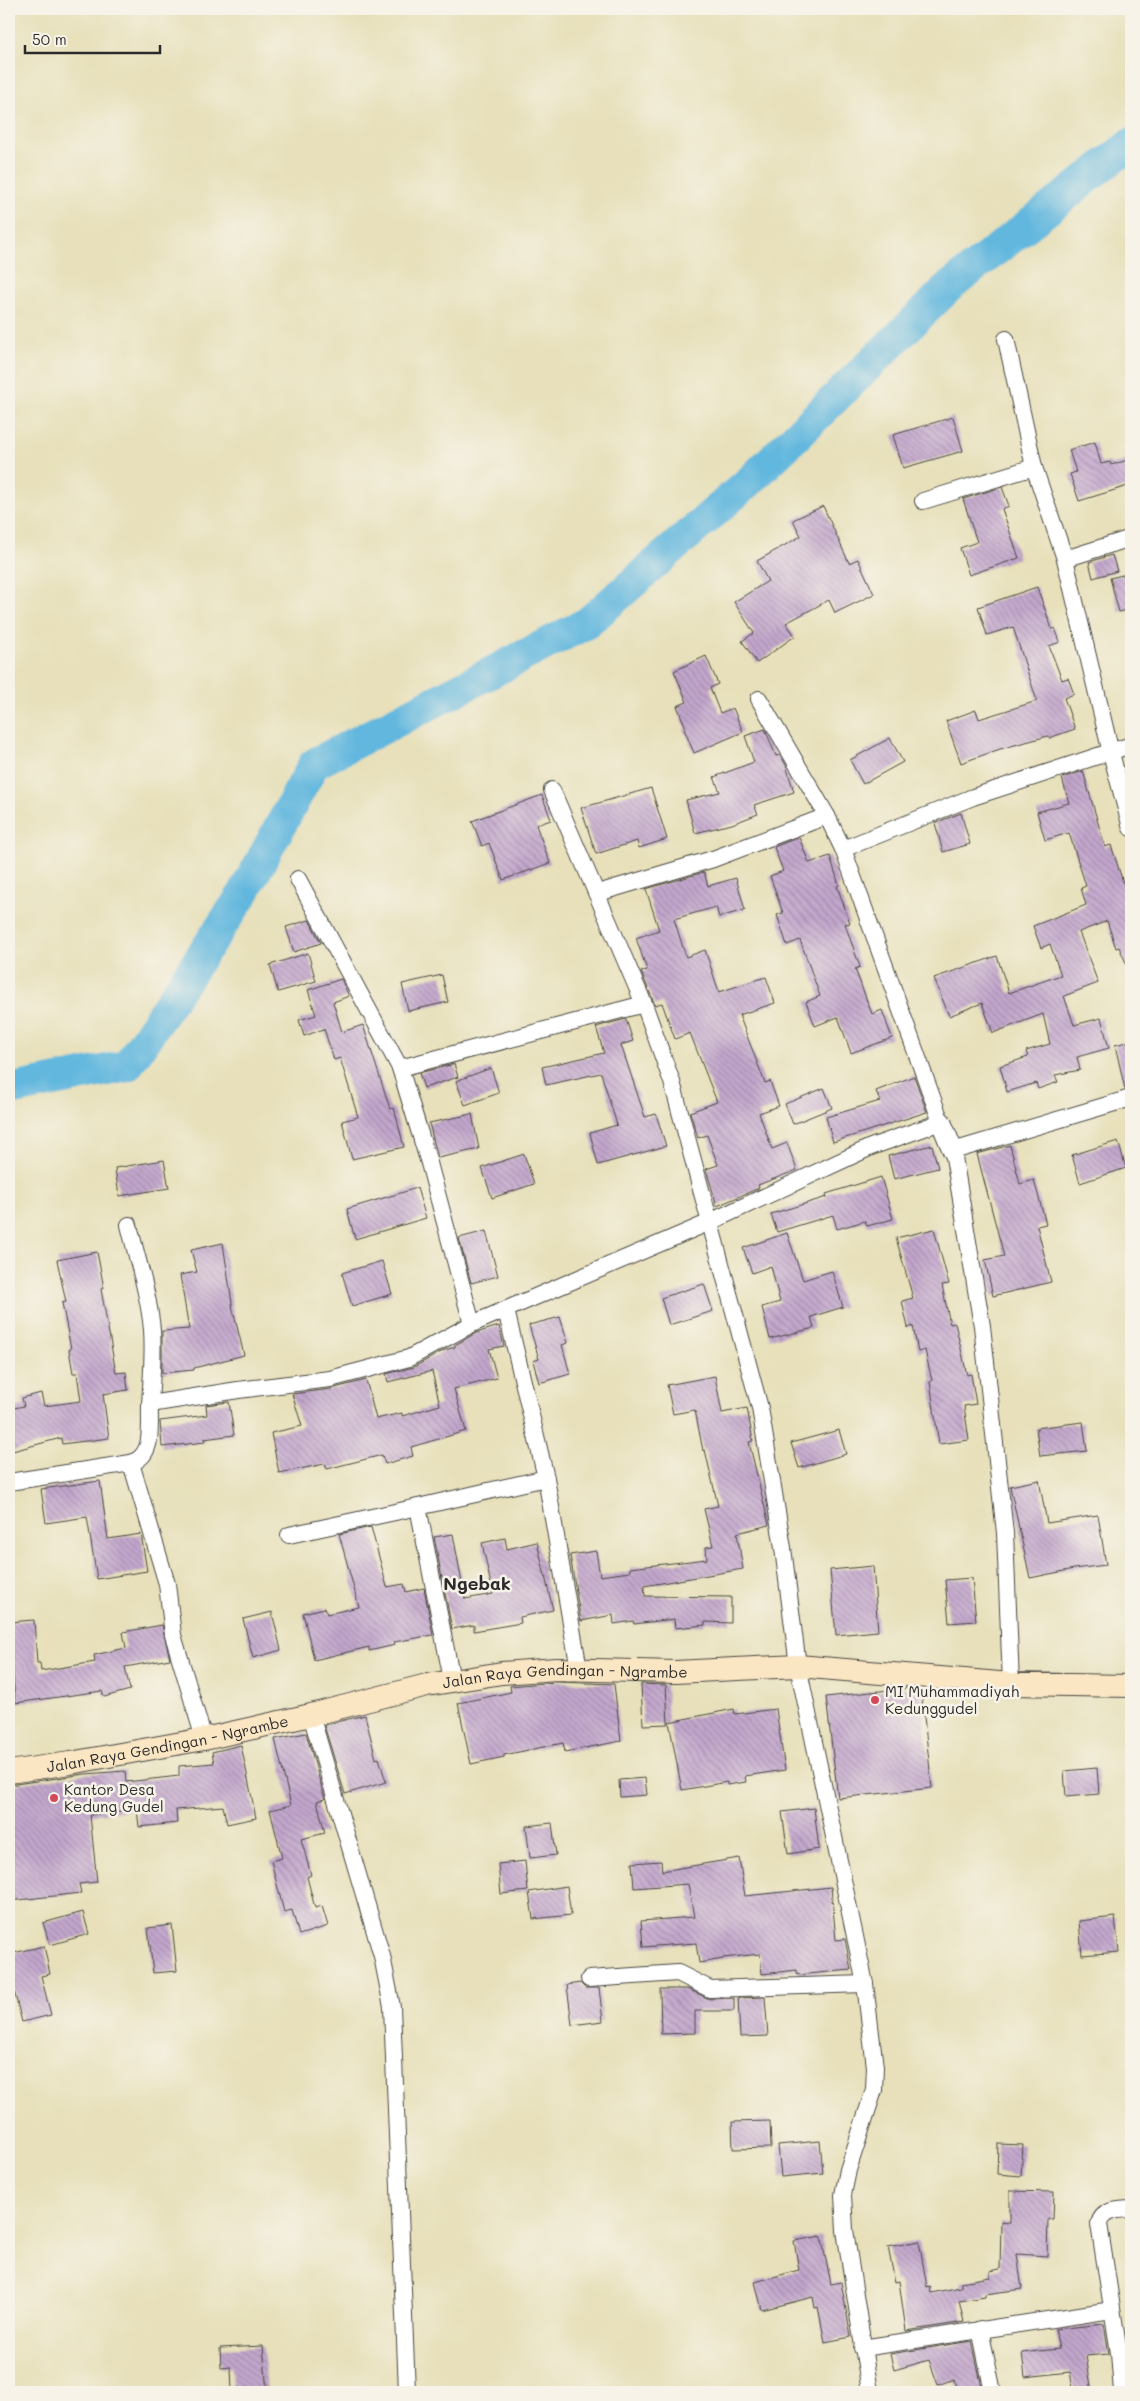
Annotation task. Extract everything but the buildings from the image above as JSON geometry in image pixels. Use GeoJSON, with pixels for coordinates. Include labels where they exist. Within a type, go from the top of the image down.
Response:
{"type":"FeatureCollection","features":[{"type":"Feature","properties":{"kind":"main road","name":"Jalan Raya Gendingan - Ngrambe"},"geometry":{"type":"LineString","coordinates":[[9,1772],[204,1739],[311,1716],[452,1680],[502,1673],[580,1669],[675,1672],[798,1666],[1011,1684],[1131,1686]]}},
{"type":"Feature","properties":{"kind":"street"},"geometry":{"type":"LineString","coordinates":[[1006,339],[1034,467],[1065,559],[1131,828]]}},
{"type":"Feature","properties":{"kind":"street"},"geometry":{"type":"LineString","coordinates":[[923,502],[1034,467]]}},
{"type":"Feature","properties":{"kind":"street"},"geometry":{"type":"LineString","coordinates":[[1065,559],[1131,538]]}},
{"type":"Feature","properties":{"kind":"street"},"geometry":{"type":"LineString","coordinates":[[759,699],[827,816],[843,849],[952,1151],[982,1326],[1005,1533],[1011,1684]]}},
{"type":"Feature","properties":{"kind":"street"},"geometry":{"type":"LineString","coordinates":[[843,849],[973,797],[1131,745]]}},
{"type":"Feature","properties":{"kind":"street"},"geometry":{"type":"LineString","coordinates":[[552,790],[598,893],[644,1004],[672,1082],[760,1408],[781,1539],[798,1666],[865,1984],[876,2079],[848,2170],[843,2195],[845,2230],[870,2392]]}},
{"type":"Feature","properties":{"kind":"street"},"geometry":{"type":"LineString","coordinates":[[598,893],[713,859],[827,816]]}},
{"type":"Feature","properties":{"kind":"street"},"geometry":{"type":"LineString","coordinates":[[298,879],[400,1068],[429,1163],[472,1324]]}},
{"type":"Feature","properties":{"kind":"street"},"geometry":{"type":"LineString","coordinates":[[400,1068],[644,1004]]}},
{"type":"Feature","properties":{"kind":"street"},"geometry":{"type":"LineString","coordinates":[[952,1151],[1131,1098]]}},
{"type":"Feature","properties":{"kind":"street"},"geometry":{"type":"LineString","coordinates":[[150,1404],[238,1390],[330,1379],[409,1358],[472,1324],[710,1222],[871,1148],[941,1122]]}},
{"type":"Feature","properties":{"kind":"street"},"geometry":{"type":"LineString","coordinates":[[9,1482],[131,1463],[138,1461],[147,1449],[153,1359],[152,1328],[129,1225]]}},
{"type":"Feature","properties":{"kind":"street"},"geometry":{"type":"LineString","coordinates":[[506,1310],[546,1478],[580,1669]]}},
{"type":"Feature","properties":{"kind":"street"},"geometry":{"type":"LineString","coordinates":[[131,1463],[167,1584],[173,1635],[204,1739]]}},
{"type":"Feature","properties":{"kind":"street"},"geometry":{"type":"LineString","coordinates":[[289,1534],[546,1478]]}},
{"type":"Feature","properties":{"kind":"street"},"geometry":{"type":"LineString","coordinates":[[418,1507],[452,1680]]}},
{"type":"Feature","properties":{"kind":"street"},"geometry":{"type":"LineString","coordinates":[[311,1716],[379,1947],[392,2007],[407,2392]]}},
{"type":"Feature","properties":{"kind":"street"},"geometry":{"type":"LineString","coordinates":[[590,1979],[678,1972],[710,1989],[865,1984]]}},
{"type":"Feature","properties":{"kind":"street"},"geometry":{"type":"LineString","coordinates":[[1122,2392],[1100,2220],[1107,2212],[1131,2209]]}},
{"type":"Feature","properties":{"kind":"street"},"geometry":{"type":"LineString","coordinates":[[862,2348],[1112,2310]]}},
{"type":"Feature","properties":{"kind":"street"},"geometry":{"type":"LineString","coordinates":[[980,2329],[993,2392]]}},
{"type":"Feature","properties":{"kind":"waterway"},"geometry":{"type":"LineString","coordinates":[[9,1090],[127,1066],[243,894],[314,764],[587,623],[751,480],[949,287],[1131,144]]}},
{"type":"Feature","properties":{"kind":"place","name":"MI Muhammadiyah Kedunggudel"},"geometry":{"type":"Point","coordinates":[875,1700]}},
{"type":"Feature","properties":{"kind":"place","name":"Kantor Desa Kedung Gudel"},"geometry":{"type":"Point","coordinates":[54,1798]}},
{"type":"Feature","properties":{"kind":"district","name":"Ngebak"},"geometry":{"type":"Point","coordinates":[477,1583]}}]}
